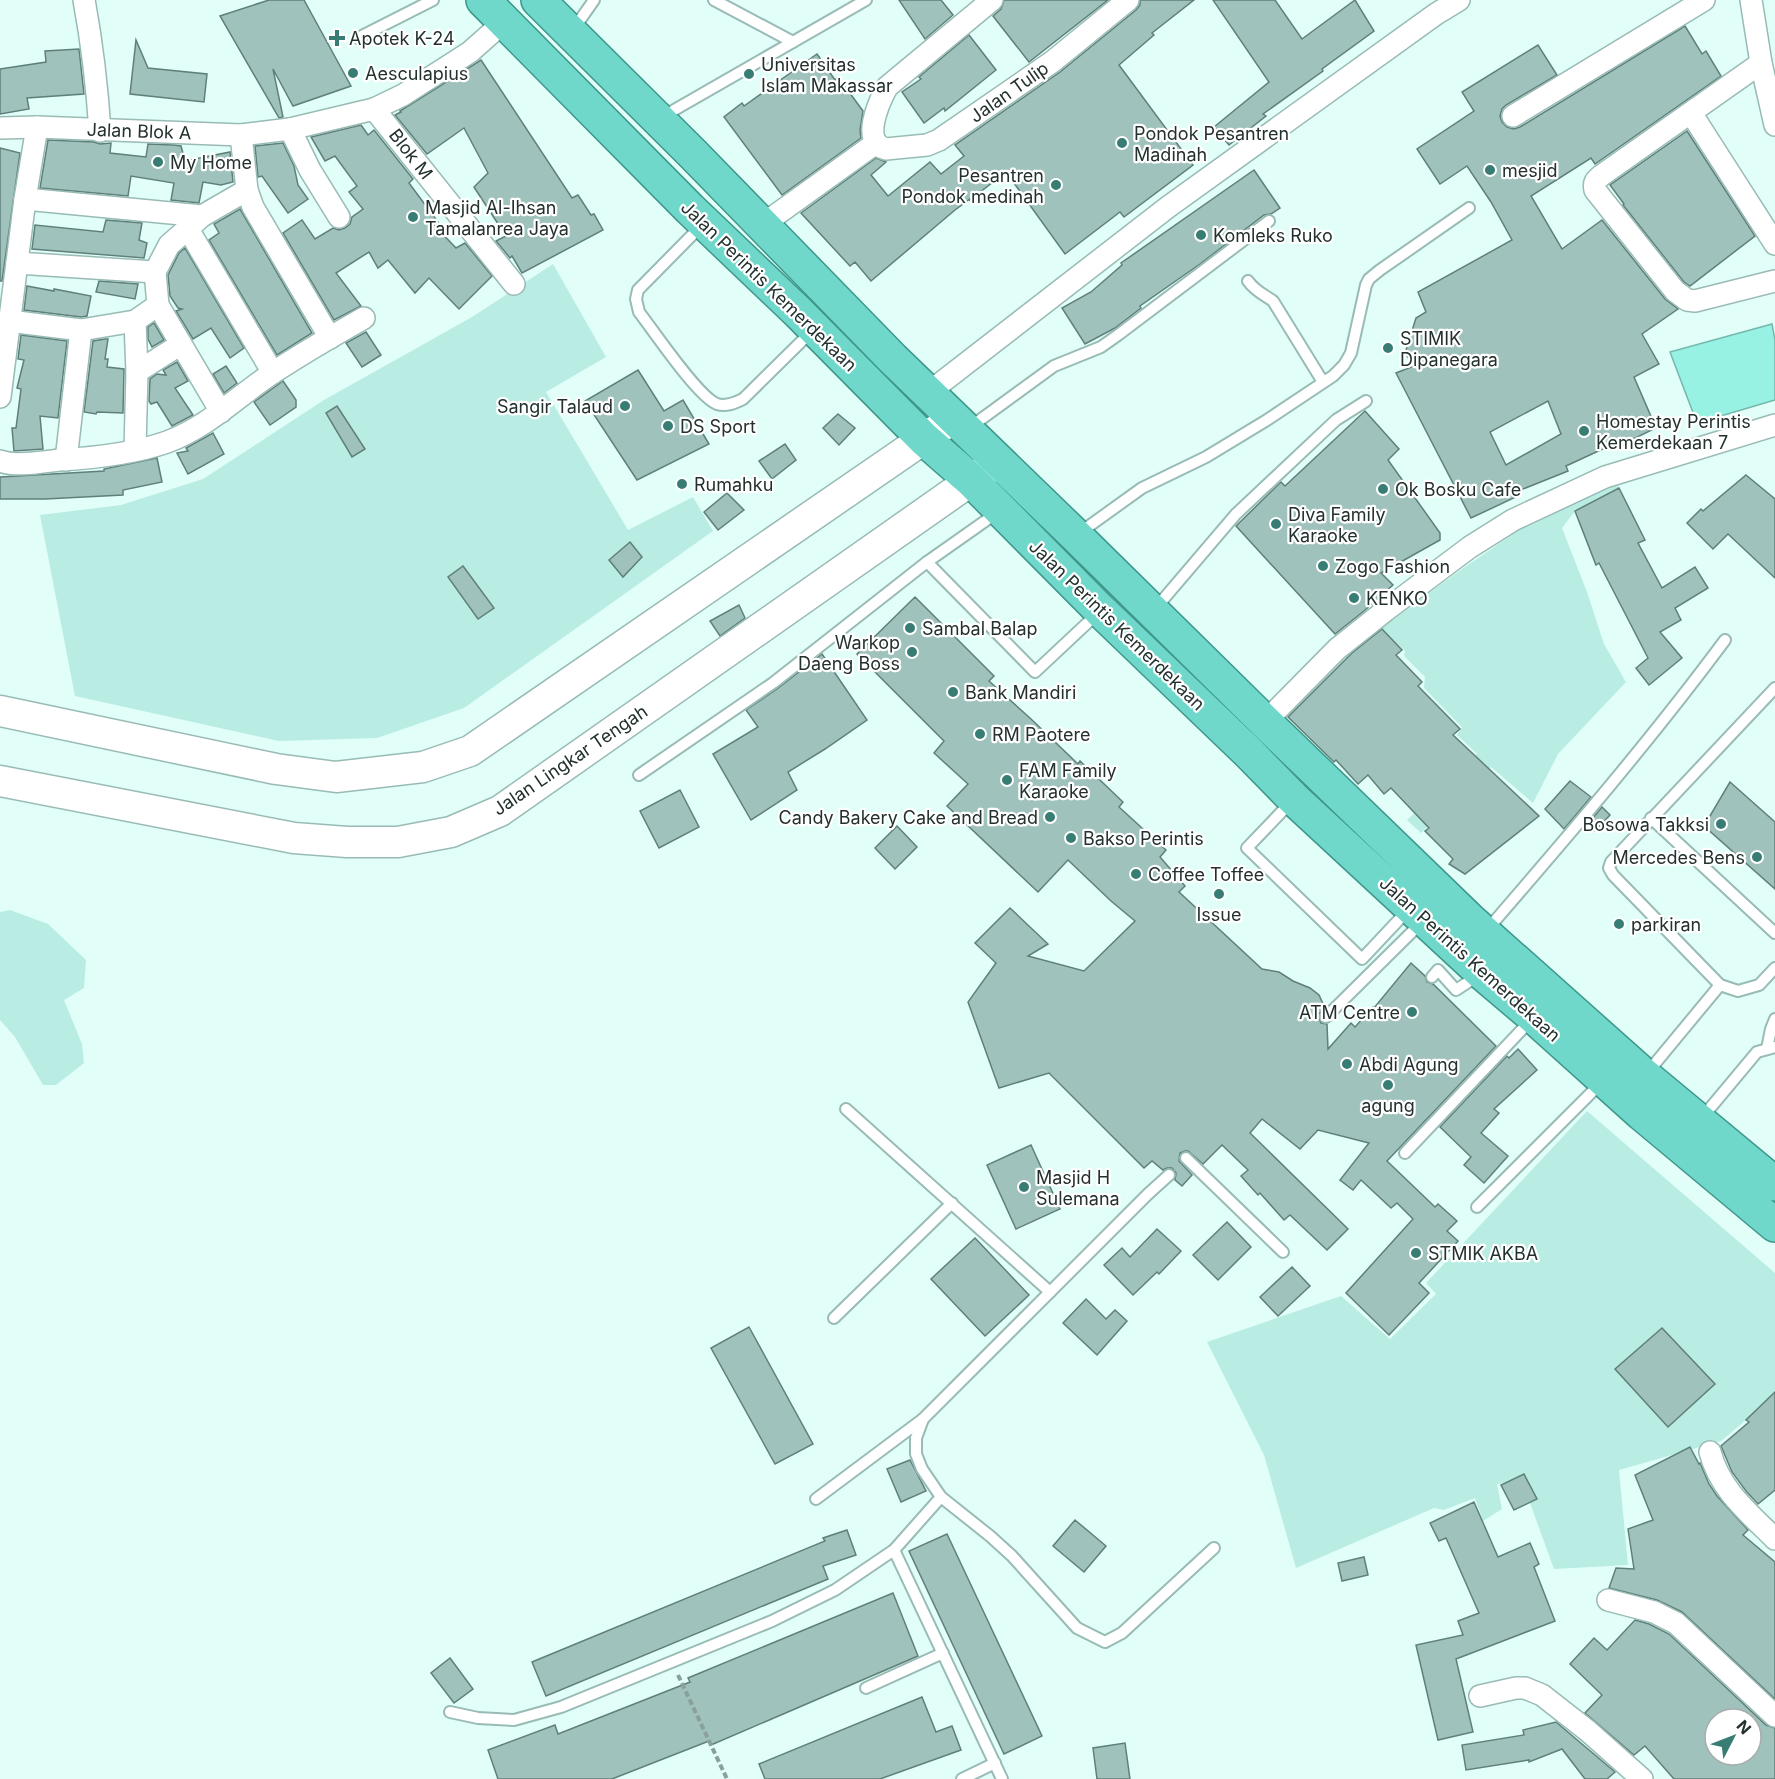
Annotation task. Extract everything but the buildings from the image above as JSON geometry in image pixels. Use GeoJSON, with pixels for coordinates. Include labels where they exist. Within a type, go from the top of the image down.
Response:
{"type":"FeatureCollection","features":[{"type":"Feature","properties":{"kind":"highway","name":"Jalan Perintis Kemerdekaan"},"geometry":{"type":"LineString","coordinates":[[538,0],[928,393],[1484,932],[1645,1076],[1775,1184]]}},
{"type":"Feature","properties":{"kind":"highway","name":"Jalan Perintis Kemerdekaan"},"geometry":{"type":"LineString","coordinates":[[494,10],[924,439],[971,480],[1100,610],[1294,799],[1482,973],[1775,1225]]}},
{"type":"Feature","properties":{"kind":"main road"},"geometry":{"type":"LineString","coordinates":[[0,711],[286,771],[336,777],[423,767],[470,751],[924,439],[961,424]]}},
{"type":"Feature","properties":{"kind":"main road","name":"Jalan Lingkar Tengah"},"geometry":{"type":"LineString","coordinates":[[0,781],[294,838],[347,842],[398,842],[451,832],[500,811],[999,461]]}},
{"type":"Feature","properties":{"kind":"street"},"geometry":{"type":"LineString","coordinates":[[84,0],[91,35],[100,130]]}},
{"type":"Feature","properties":{"kind":"street"},"geometry":{"type":"LineString","coordinates":[[762,225],[876,143],[873,136],[874,126],[879,103],[886,87],[992,0]]}},
{"type":"Feature","properties":{"kind":"street","name":"Jalan Tulip"},"geometry":{"type":"LineString","coordinates":[[876,143],[886,149],[927,145],[939,140],[1052,62],[1128,0]]}},
{"type":"Feature","properties":{"kind":"street"},"geometry":{"type":"LineString","coordinates":[[928,393],[1168,207],[1436,14],[1459,0]]}},
{"type":"Feature","properties":{"kind":"street"},"geometry":{"type":"LineString","coordinates":[[1513,116],[1704,0]]}},
{"type":"Feature","properties":{"kind":"street"},"geometry":{"type":"LineString","coordinates":[[1751,0],[1761,63],[1775,125]]}},
{"type":"Feature","properties":{"kind":"street","name":"Jalan Blok A"},"geometry":{"type":"LineString","coordinates":[[0,128],[37,127],[241,135],[290,129],[374,109],[403,94],[470,52],[494,10]]}},
{"type":"Feature","properties":{"kind":"street"},"geometry":{"type":"LineString","coordinates":[[1761,63],[1594,183],[1595,190],[1675,291],[1687,300],[1695,301],[1775,281]]}},
{"type":"Feature","properties":{"kind":"street","name":"Blok M"},"geometry":{"type":"LineString","coordinates":[[374,109],[514,284]]}},
{"type":"Feature","properties":{"kind":"street"},"geometry":{"type":"LineString","coordinates":[[1691,112],[1775,244]]}},
{"type":"Feature","properties":{"kind":"street"},"geometry":{"type":"LineString","coordinates":[[0,397],[25,199],[37,127]]}},
{"type":"Feature","properties":{"kind":"street"},"geometry":{"type":"LineString","coordinates":[[290,129],[310,170],[339,217]]}},
{"type":"Feature","properties":{"kind":"street"},"geometry":{"type":"LineString","coordinates":[[241,135],[247,190],[253,207],[330,338]]}},
{"type":"Feature","properties":{"kind":"street"},"geometry":{"type":"LineString","coordinates":[[220,412],[158,304],[155,272],[169,245],[195,223],[247,190]]}},
{"type":"Feature","properties":{"kind":"street"},"geometry":{"type":"LineString","coordinates":[[25,199],[195,223]]}},
{"type":"Feature","properties":{"kind":"street"},"geometry":{"type":"LineString","coordinates":[[195,223],[273,373]]}},
{"type":"Feature","properties":{"kind":"street"},"geometry":{"type":"LineString","coordinates":[[17,263],[155,272]]}},
{"type":"Feature","properties":{"kind":"street"},"geometry":{"type":"LineString","coordinates":[[9,321],[81,330],[135,321],[158,304]]}},
{"type":"Feature","properties":{"kind":"street"},"geometry":{"type":"LineString","coordinates":[[0,461],[9,464],[66,460],[135,450],[167,442],[189,432],[273,373],[364,318]]}},
{"type":"Feature","properties":{"kind":"street"},"geometry":{"type":"LineString","coordinates":[[135,321],[137,372],[135,450]]}},
{"type":"Feature","properties":{"kind":"street"},"geometry":{"type":"LineString","coordinates":[[66,460],[81,330]]}},
{"type":"Feature","properties":{"kind":"street"},"geometry":{"type":"LineString","coordinates":[[137,372],[181,344]]}},
{"type":"Feature","properties":{"kind":"street"},"geometry":{"type":"LineString","coordinates":[[1265,722],[1337,649],[1470,547],[1513,520],[1605,477],[1775,425]]}},
{"type":"Feature","properties":{"kind":"street"},"geometry":{"type":"LineString","coordinates":[[1710,1452],[1715,1469],[1724,1485],[1737,1502],[1775,1539]]}},
{"type":"Feature","properties":{"kind":"street"},"geometry":{"type":"LineString","coordinates":[[1608,1600],[1654,1612],[1676,1623],[1775,1716]]}},
{"type":"Feature","properties":{"kind":"street"},"geometry":{"type":"LineString","coordinates":[[1480,1696],[1516,1688],[1525,1688],[1542,1695],[1588,1731],[1642,1779]]}},
{"type":"Feature","properties":{"kind":"lane"},"geometry":{"type":"LineString","coordinates":[[358,38],[433,0]]}},
{"type":"Feature","properties":{"kind":"lane"},"geometry":{"type":"LineString","coordinates":[[571,32],[594,0]]}},
{"type":"Feature","properties":{"kind":"lane"},"geometry":{"type":"LineString","coordinates":[[714,0],[793,42]]}},
{"type":"Feature","properties":{"kind":"lane"},"geometry":{"type":"LineString","coordinates":[[657,120],[866,0]]}},
{"type":"Feature","properties":{"kind":"lane"},"geometry":{"type":"LineString","coordinates":[[1076,536],[1142,488],[1206,458],[1267,420],[1344,365],[1351,353],[1369,279],[1469,208]]}},
{"type":"Feature","properties":{"kind":"lane"},"geometry":{"type":"LineString","coordinates":[[961,424],[1054,366],[1082,356],[1109,341],[1269,221]]}},
{"type":"Feature","properties":{"kind":"lane"},"geometry":{"type":"LineString","coordinates":[[705,222],[638,290],[636,299],[639,312],[702,394],[717,404],[730,405],[743,399],[813,329]]}},
{"type":"Feature","properties":{"kind":"lane"},"geometry":{"type":"LineString","coordinates":[[1248,281],[1254,290],[1273,301],[1323,382]]}},
{"type":"Feature","properties":{"kind":"lane"},"geometry":{"type":"LineString","coordinates":[[1152,611],[1236,513],[1336,420],[1366,401]]}},
{"type":"Feature","properties":{"kind":"lane"},"geometry":{"type":"LineString","coordinates":[[639,775],[773,683],[927,562],[1000,510]]}},
{"type":"Feature","properties":{"kind":"lane"},"geometry":{"type":"LineString","coordinates":[[927,562],[1035,672],[1100,610]]}},
{"type":"Feature","properties":{"kind":"lane"},"geometry":{"type":"LineString","coordinates":[[1484,932],[1605,793],[1692,685],[1725,640]]}},
{"type":"Feature","properties":{"kind":"lane"},"geometry":{"type":"LineString","coordinates":[[1775,688],[1651,818],[1611,862],[1609,868],[1613,875],[1720,985],[1738,991],[1759,985],[1775,968]]}},
{"type":"Feature","properties":{"kind":"lane"},"geometry":{"type":"LineString","coordinates":[[1294,799],[1247,848],[1362,959],[1418,913]]}},
{"type":"Feature","properties":{"kind":"lane"},"geometry":{"type":"LineString","coordinates":[[1651,818],[1775,933]]}},
{"type":"Feature","properties":{"kind":"lane"},"geometry":{"type":"LineString","coordinates":[[1326,1017],[1418,913]]}},
{"type":"Feature","properties":{"kind":"lane"},"geometry":{"type":"LineString","coordinates":[[1432,977],[1438,970],[1456,990],[1482,973]]}},
{"type":"Feature","properties":{"kind":"lane"},"geometry":{"type":"LineString","coordinates":[[1645,1076],[1720,985]]}},
{"type":"Feature","properties":{"kind":"lane"},"geometry":{"type":"LineString","coordinates":[[1405,1153],[1534,1017]]}},
{"type":"Feature","properties":{"kind":"lane"},"geometry":{"type":"LineString","coordinates":[[1699,1121],[1757,1052],[1771,1048],[1771,1029],[1775,1019]]}},
{"type":"Feature","properties":{"kind":"lane"},"geometry":{"type":"LineString","coordinates":[[1477,1207],[1604,1080]]}},
{"type":"Feature","properties":{"kind":"lane"},"geometry":{"type":"LineString","coordinates":[[846,1108],[1050,1292]]}},
{"type":"Feature","properties":{"kind":"lane"},"geometry":{"type":"LineString","coordinates":[[1186,1158],[1283,1252]]}},
{"type":"Feature","properties":{"kind":"lane"},"geometry":{"type":"LineString","coordinates":[[816,1498],[923,1419],[1168,1175]]}},
{"type":"Feature","properties":{"kind":"lane"},"geometry":{"type":"LineString","coordinates":[[834,1318],[952,1203]]}},
{"type":"Feature","properties":{"kind":"lane"},"geometry":{"type":"LineString","coordinates":[[923,1419],[916,1438],[916,1454],[922,1469],[941,1497],[1012,1556],[1077,1628],[1105,1642],[1122,1633],[1214,1548]]}},
{"type":"Feature","properties":{"kind":"lane"},"geometry":{"type":"LineString","coordinates":[[450,1712],[478,1718],[514,1720],[561,1707],[772,1621],[835,1590],[894,1550],[941,1497]]}},
{"type":"Feature","properties":{"kind":"lane"},"geometry":{"type":"LineString","coordinates":[[894,1550],[1002,1779]]}},
{"type":"Feature","properties":{"kind":"lane"},"geometry":{"type":"LineString","coordinates":[[866,1688],[943,1653]]}},
{"type":"Feature","properties":{"kind":"lane"},"geometry":{"type":"LineString","coordinates":[[962,1779],[995,1763]]}},
{"type":"Feature","properties":{"kind":"path"},"geometry":{"type":"LineString","coordinates":[[672,1660],[726,1779]]}},
{"type":"Feature","properties":{"kind":"shaded area"},"geometry":{"type":"Polygon","coordinates":[[[553,264],[606,357],[546,392],[628,530],[693,497],[713,531],[464,708],[377,738],[279,741],[75,696],[40,515],[121,505],[203,479],[324,400],[472,317],[553,264]]]}},
{"type":"Feature","properties":{"kind":"shaded area"},"geometry":{"type":"Polygon","coordinates":[[[1772,324],[1775,340],[1775,400],[1697,423],[1670,352],[1772,324]]]}},
{"type":"Feature","properties":{"kind":"shaded area"},"geometry":{"type":"Polygon","coordinates":[[[1616,479],[1619,488],[1575,511],[1562,528],[1604,644],[1626,682],[1558,754],[1533,803],[1491,767],[1421,833],[1407,820],[1477,754],[1457,735],[1462,727],[1424,688],[1425,677],[1404,656],[1405,651],[1380,628],[1528,524],[1616,479]]]}},
{"type":"Feature","properties":{"kind":"shaded area"},"geometry":{"type":"Polygon","coordinates":[[[10,910],[48,924],[86,960],[84,988],[64,1000],[82,1044],[84,1063],[56,1085],[43,1085],[15,1037],[0,1020],[0,912],[10,910]]]}},
{"type":"Feature","properties":{"kind":"shaded area"},"geometry":{"type":"Polygon","coordinates":[[[1587,1111],[1775,1273],[1775,1396],[1721,1441],[1619,1470],[1628,1565],[1554,1569],[1522,1481],[1497,1484],[1502,1509],[1483,1521],[1475,1498],[1444,1510],[1434,1508],[1296,1568],[1264,1455],[1207,1342],[1341,1296],[1390,1339],[1436,1294],[1426,1283],[1587,1111]]]}},
{"type":"Feature","properties":{"kind":"place","name":"Apotek K-24"},"geometry":{"type":"Point","coordinates":[337,38]}},
{"type":"Feature","properties":{"kind":"place","name":"Aesculapius"},"geometry":{"type":"Point","coordinates":[353,73]}},
{"type":"Feature","properties":{"kind":"place","name":"Universitas Islam Makassar"},"geometry":{"type":"Point","coordinates":[749,74]}},
{"type":"Feature","properties":{"kind":"place","name":"Pondok Pesantren Madinah"},"geometry":{"type":"Point","coordinates":[1122,143]}},
{"type":"Feature","properties":{"kind":"place","name":"My Home"},"geometry":{"type":"Point","coordinates":[158,162]}},
{"type":"Feature","properties":{"kind":"place","name":"mesjid"},"geometry":{"type":"Point","coordinates":[1490,170]}},
{"type":"Feature","properties":{"kind":"place","name":"Pesantren Pondok medinah"},"geometry":{"type":"Point","coordinates":[1056,185]}},
{"type":"Feature","properties":{"kind":"place","name":"Masjid Al-Ihsan Tamalanrea Jaya"},"geometry":{"type":"Point","coordinates":[413,217]}},
{"type":"Feature","properties":{"kind":"place","name":"Komleks Ruko"},"geometry":{"type":"Point","coordinates":[1201,235]}},
{"type":"Feature","properties":{"kind":"place","name":"STIMIK Dipanegara"},"geometry":{"type":"Point","coordinates":[1388,348]}},
{"type":"Feature","properties":{"kind":"place","name":"Sangir Talaud"},"geometry":{"type":"Point","coordinates":[625,406]}},
{"type":"Feature","properties":{"kind":"place","name":"DS Sport"},"geometry":{"type":"Point","coordinates":[668,426]}},
{"type":"Feature","properties":{"kind":"place","name":"Homestay Perintis Kemerdekaan 7"},"geometry":{"type":"Point","coordinates":[1584,431]}},
{"type":"Feature","properties":{"kind":"place","name":"Rumahku"},"geometry":{"type":"Point","coordinates":[682,484]}},
{"type":"Feature","properties":{"kind":"place","name":"Ok Bosku Cafe"},"geometry":{"type":"Point","coordinates":[1383,489]}},
{"type":"Feature","properties":{"kind":"place","name":"Diva Family Karaoke"},"geometry":{"type":"Point","coordinates":[1276,524]}},
{"type":"Feature","properties":{"kind":"place","name":"Zogo Fashion"},"geometry":{"type":"Point","coordinates":[1323,566]}},
{"type":"Feature","properties":{"kind":"place","name":"KENKO"},"geometry":{"type":"Point","coordinates":[1354,598]}},
{"type":"Feature","properties":{"kind":"place","name":"Sambal Balap"},"geometry":{"type":"Point","coordinates":[910,628]}},
{"type":"Feature","properties":{"kind":"place","name":"Warkop Daeng Boss"},"geometry":{"type":"Point","coordinates":[912,652]}},
{"type":"Feature","properties":{"kind":"place","name":"Bank Mandiri"},"geometry":{"type":"Point","coordinates":[953,692]}},
{"type":"Feature","properties":{"kind":"place","name":"RM Paotere"},"geometry":{"type":"Point","coordinates":[980,734]}},
{"type":"Feature","properties":{"kind":"place","name":"FAM Family Karaoke"},"geometry":{"type":"Point","coordinates":[1007,780]}},
{"type":"Feature","properties":{"kind":"place","name":"Candy Bakery Cake and Bread"},"geometry":{"type":"Point","coordinates":[1050,817]}},
{"type":"Feature","properties":{"kind":"place","name":"Bosowa Takksi"},"geometry":{"type":"Point","coordinates":[1721,824]}},
{"type":"Feature","properties":{"kind":"place","name":"Bakso Perintis"},"geometry":{"type":"Point","coordinates":[1071,838]}},
{"type":"Feature","properties":{"kind":"place","name":"Mercedes Bens"},"geometry":{"type":"Point","coordinates":[1757,857]}},
{"type":"Feature","properties":{"kind":"place","name":"Coffee Toffee"},"geometry":{"type":"Point","coordinates":[1136,874]}},
{"type":"Feature","properties":{"kind":"place","name":"Issue"},"geometry":{"type":"Point","coordinates":[1219,894]}},
{"type":"Feature","properties":{"kind":"place","name":"parkiran"},"geometry":{"type":"Point","coordinates":[1619,924]}},
{"type":"Feature","properties":{"kind":"place","name":"ATM Centre"},"geometry":{"type":"Point","coordinates":[1412,1012]}},
{"type":"Feature","properties":{"kind":"place","name":"Abdi Agung"},"geometry":{"type":"Point","coordinates":[1347,1064]}},
{"type":"Feature","properties":{"kind":"place","name":"agung"},"geometry":{"type":"Point","coordinates":[1388,1085]}},
{"type":"Feature","properties":{"kind":"place","name":"Masjid H Sulemana"},"geometry":{"type":"Point","coordinates":[1024,1187]}},
{"type":"Feature","properties":{"kind":"place","name":"STMIK AKBA"},"geometry":{"type":"Point","coordinates":[1416,1253]}}]}
